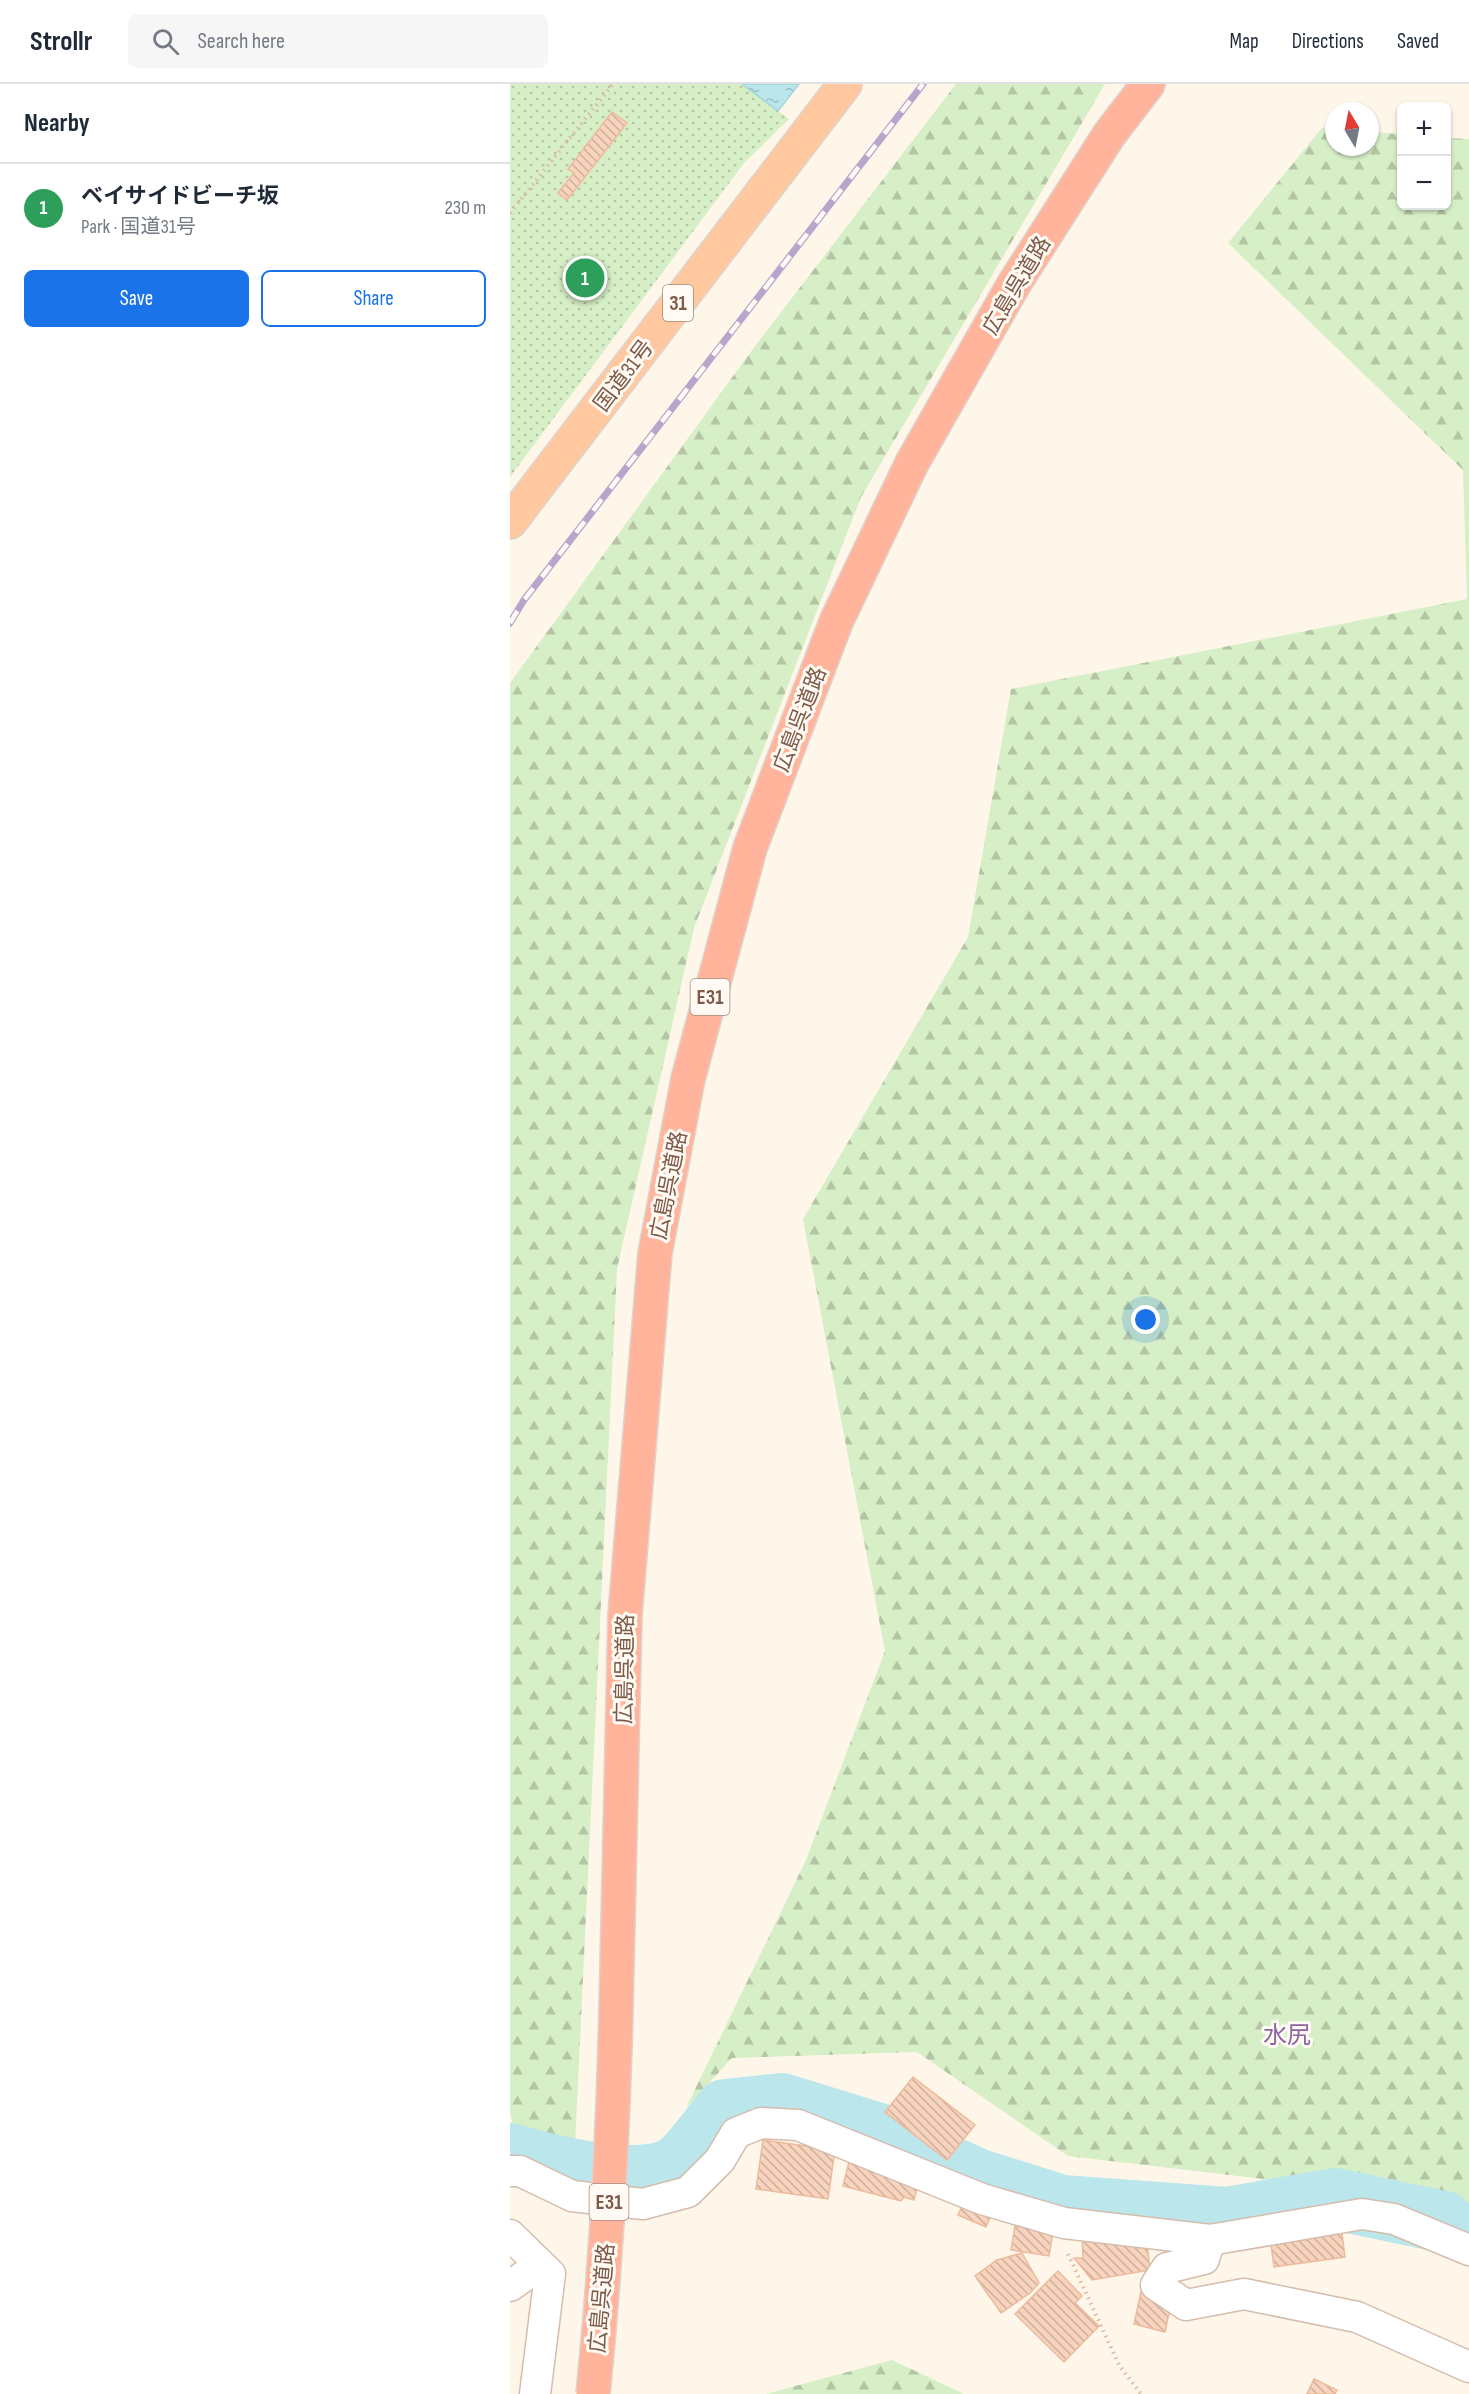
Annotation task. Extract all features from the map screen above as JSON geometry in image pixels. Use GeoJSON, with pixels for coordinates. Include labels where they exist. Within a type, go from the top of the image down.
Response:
{"type":"FeatureCollection","features":[{"type":"Feature","properties":{"kind":"highway","name":"国道31号"},"geometry":{"type":"LineString","coordinates":[[510,522],[845,84]]}},
{"type":"Feature","properties":{"kind":"highway","name":"広島呉道路"},"geometry":{"type":"LineString","coordinates":[[593,2394],[614,2123],[625,1615],[655,1253],[688,1079],[750,848],[836,622],[912,463],[1014,284],[1109,135],[1148,84]]}},
{"type":"Feature","properties":{"kind":"street"},"geometry":{"type":"LineString","coordinates":[[510,2170],[520,2171],[572,2196],[643,2204],[688,2192],[720,2160],[736,2133],[761,2123],[798,2125],[982,2199],[1064,2223],[1210,2240],[1362,2214],[1394,2219],[1469,2250]]}},
{"type":"Feature","properties":{"kind":"street"},"geometry":{"type":"LineString","coordinates":[[510,2235],[550,2274],[535,2394]]}},
{"type":"Feature","properties":{"kind":"street"},"geometry":{"type":"LineString","coordinates":[[1210,2240],[1204,2259],[1167,2268],[1156,2285],[1186,2305],[1244,2294],[1357,2317],[1469,2367]]}},
{"type":"Feature","properties":{"kind":"street"},"geometry":{"type":"LineString","coordinates":[[510,2286],[540,2265]]}},
{"type":"Feature","properties":{"kind":"path"},"geometry":{"type":"LineString","coordinates":[[510,213],[613,84]]}},
{"type":"Feature","properties":{"kind":"path"},"geometry":{"type":"LineString","coordinates":[[1064,2223],[1068,2259],[1119,2364],[1141,2394]]}},
{"type":"Feature","properties":{"kind":"green space"},"geometry":{"type":"Polygon","coordinates":[[[510,84],[742,84],[789,119],[744,163],[510,477],[510,84]]]}},
{"type":"Feature","properties":{"kind":"green space"},"geometry":{"type":"Polygon","coordinates":[[[956,84],[1105,84],[861,497],[694,928],[617,1269],[575,2145],[516,2137],[510,2112],[510,683],[752,350],[956,84]]]}},
{"type":"Feature","properties":{"kind":"green space"},"geometry":{"type":"Polygon","coordinates":[[[1322,128],[1325,128],[1325,156],[1379,156],[1379,133],[1397,134],[1397,210],[1451,210],[1451,138],[1469,139],[1469,2206],[1358,2190],[1068,2156],[917,2052],[732,2058],[686,2108],[806,1860],[885,1651],[803,1219],[968,937],[1011,689],[1467,599],[1463,470],[1228,243],[1322,128]]]}},
{"type":"Feature","properties":{"kind":"green space"},"geometry":{"type":"Polygon","coordinates":[[[892,2360],[964,2394],[766,2394],[892,2360]]]}},
{"type":"Feature","properties":{"kind":"water"},"geometry":{"type":"Polygon","coordinates":[[[742,84],[799,84],[778,111],[742,84]]]}},
{"type":"Feature","properties":{"kind":"building"},"geometry":{"type":"Polygon","coordinates":[[[612,112],[627,123],[567,200],[558,193],[574,173],[568,169],[612,112]]]}},
{"type":"Feature","properties":{"kind":"building"},"geometry":{"type":"Polygon","coordinates":[[[913,2077],[975,2125],[947,2160],[885,2112],[913,2077]]]}},
{"type":"Feature","properties":{"kind":"building"},"geometry":{"type":"Polygon","coordinates":[[[763,2140],[835,2150],[828,2199],[756,2189],[763,2140]]]}},
{"type":"Feature","properties":{"kind":"building"},"geometry":{"type":"Polygon","coordinates":[[[850,2158],[920,2178],[914,2200],[904,2197],[901,2201],[843,2186],[850,2158]]]}},
{"type":"Feature","properties":{"kind":"building"},"geometry":{"type":"Polygon","coordinates":[[[965,2199],[993,2211],[986,2227],[958,2215],[965,2199]]]}},
{"type":"Feature","properties":{"kind":"building"},"geometry":{"type":"Polygon","coordinates":[[[1015,2226],[1053,2232],[1049,2256],[1011,2250],[1015,2226]]]}},
{"type":"Feature","properties":{"kind":"building"},"geometry":{"type":"Polygon","coordinates":[[[1341,2226],[1345,2257],[1274,2267],[1270,2237],[1341,2226]]]}},
{"type":"Feature","properties":{"kind":"building"},"geometry":{"type":"Polygon","coordinates":[[[1082,2236],[1147,2243],[1150,2270],[1092,2280],[1074,2258],[1083,2258],[1082,2236]]]}},
{"type":"Feature","properties":{"kind":"building"},"geometry":{"type":"Polygon","coordinates":[[[1022,2253],[1039,2283],[1030,2293],[1001,2313],[975,2276],[997,2260],[1022,2253]]]}},
{"type":"Feature","properties":{"kind":"building"},"geometry":{"type":"Polygon","coordinates":[[[1058,2271],[1082,2296],[1075,2303],[1099,2326],[1064,2362],[1015,2314],[1058,2271]]]}},
{"type":"Feature","properties":{"kind":"building"},"geometry":{"type":"Polygon","coordinates":[[[1141,2292],[1172,2299],[1165,2332],[1134,2324],[1141,2292]]]}},
{"type":"Feature","properties":{"kind":"building"},"geometry":{"type":"Polygon","coordinates":[[[1314,2379],[1337,2390],[1335,2394],[1307,2394],[1314,2379]]]}},
{"type":"Feature","properties":{"kind":"waterway"},"geometry":{"type":"LineString","coordinates":[[510,2154],[595,2173],[619,2176],[661,2173],[682,2162],[725,2110],[782,2104],[876,2133],[976,2179],[1062,2206],[1227,2218],[1335,2199],[1444,2222]]}},
{"type":"Feature","properties":{"kind":"railway"},"geometry":{"type":"LineString","coordinates":[[510,623],[524,600],[923,84]]}},
{"type":"Feature","properties":{"kind":"place","name":"ベイサイドビーチ坂"},"geometry":{"type":"Point","coordinates":[585,278]}},
{"type":"Feature","properties":{"kind":"district","name":"水尻"},"geometry":{"type":"Point","coordinates":[1287,2035]}}]}
